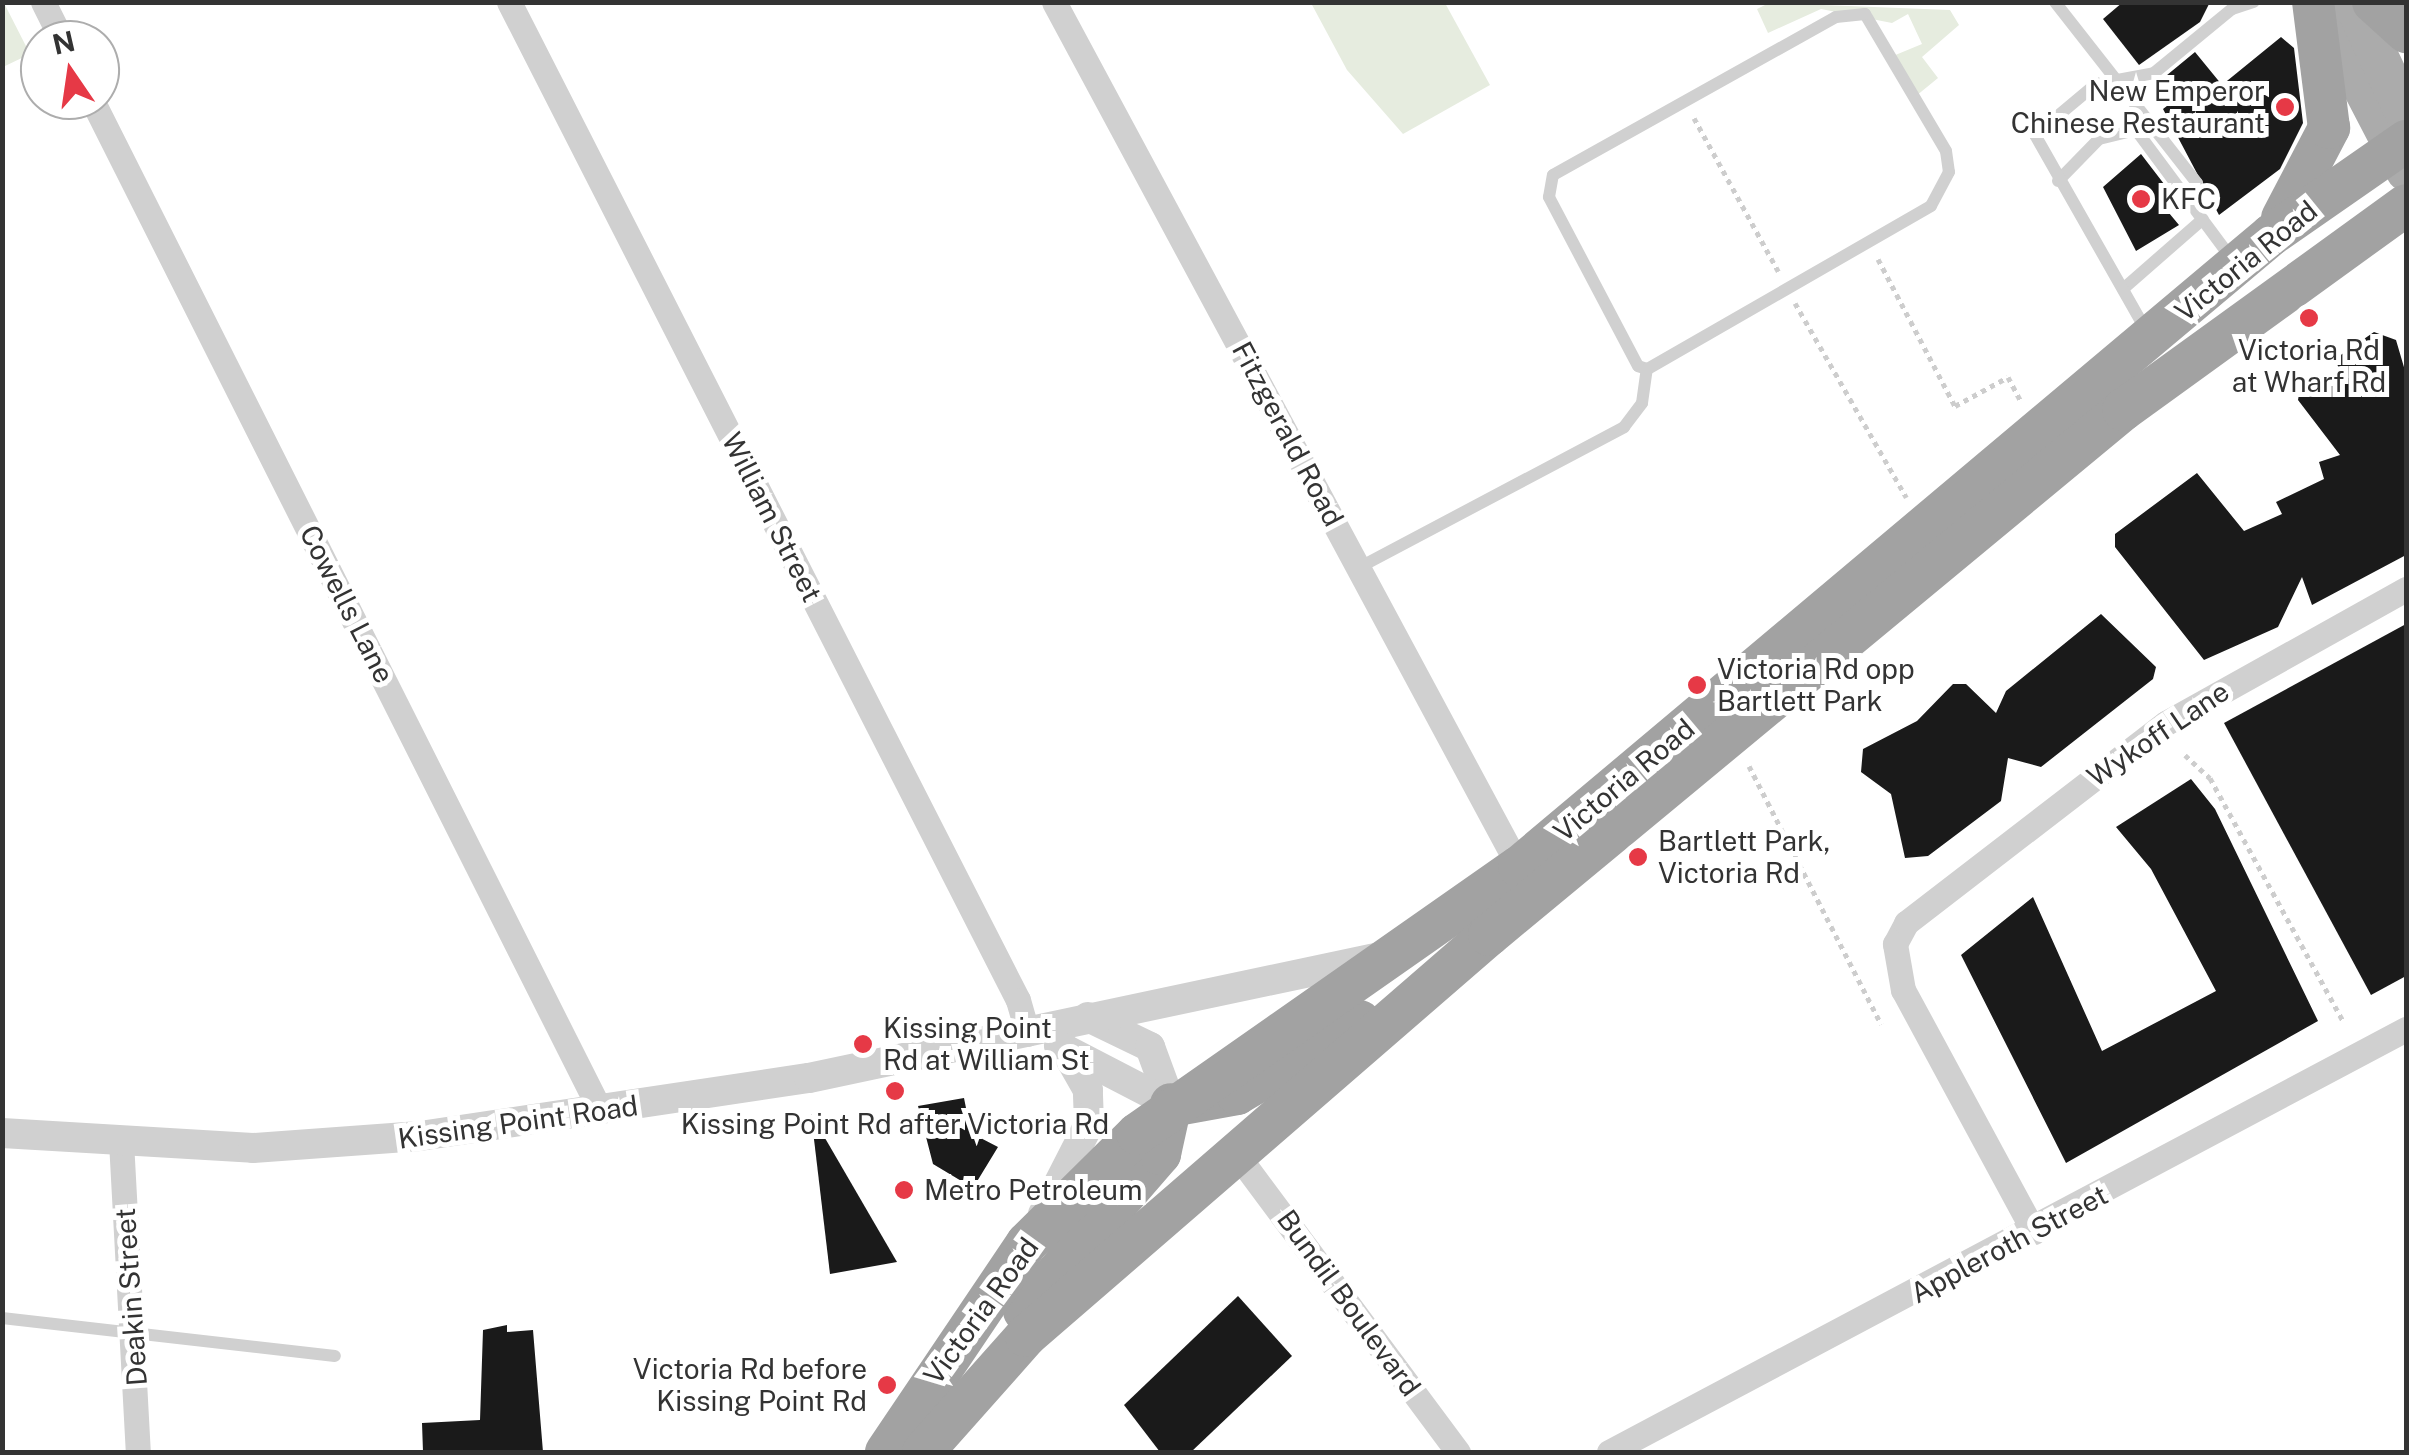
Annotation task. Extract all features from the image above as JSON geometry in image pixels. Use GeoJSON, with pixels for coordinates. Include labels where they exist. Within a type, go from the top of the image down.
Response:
{"type":"FeatureCollection","features":[{"type":"Feature","properties":{"kind":"highway"},"geometry":{"type":"LineString","coordinates":[[2271,236],[2329,128],[2316,2]]}},
{"type":"Feature","properties":{"kind":"highway"},"geometry":{"type":"LineString","coordinates":[[2373,2],[2406,32]]}},
{"type":"Feature","properties":{"kind":"highway","name":"Victoria Road"},"geometry":{"type":"LineString","coordinates":[[886,1452],[1027,1243],[1172,1104],[1519,867],[2271,236],[2403,145]]}},
{"type":"Feature","properties":{"kind":"highway","name":"Victoria Road"},"geometry":{"type":"LineString","coordinates":[[922,1452],[1026,1336],[1488,936],[2124,410],[2406,205]]}},
{"type":"Feature","properties":{"kind":"highway"},"geometry":{"type":"LineString","coordinates":[[922,1452],[969,1376],[1160,1154],[1172,1104],[1237,1094],[1488,936]]}},
{"type":"Feature","properties":{"kind":"main road"},"geometry":{"type":"LineString","coordinates":[[2316,2],[2403,145]]}},
{"type":"Feature","properties":{"kind":"main road"},"geometry":{"type":"LineString","coordinates":[[2353,2],[2403,145]]}},
{"type":"Feature","properties":{"kind":"street","name":"William Street"},"geometry":{"type":"LineString","coordinates":[[508,2],[1018,1000],[1028,1034]]}},
{"type":"Feature","properties":{"kind":"street","name":"Fitzgerald Road"},"geometry":{"type":"LineString","coordinates":[[1054,2],[1519,867]]}},
{"type":"Feature","properties":{"kind":"street","name":"Cowells Lane"},"geometry":{"type":"LineString","coordinates":[[102,120],[600,1110]]}},
{"type":"Feature","properties":{"kind":"street","name":"Wykoff Lane"},"geometry":{"type":"LineString","coordinates":[[2034,1232],[1895,968],[1906,923],[2166,723],[2406,589]]}},
{"type":"Feature","properties":{"kind":"street","name":"Kissing Point Road"},"geometry":{"type":"LineString","coordinates":[[2,1133],[324,1148],[600,1110],[1028,1034],[1083,1015],[1397,953]]}},
{"type":"Feature","properties":{"kind":"street"},"geometry":{"type":"LineString","coordinates":[[1083,1015],[1150,1046],[1172,1104]]}},
{"type":"Feature","properties":{"kind":"street","name":"Appleroth Street"},"geometry":{"type":"LineString","coordinates":[[1609,1452],[2034,1232],[2406,1029]]}},
{"type":"Feature","properties":{"kind":"street"},"geometry":{"type":"LineString","coordinates":[[1028,1034],[1064,1048],[1172,1104]]}},
{"type":"Feature","properties":{"kind":"street"},"geometry":{"type":"LineString","coordinates":[[1027,1243],[1090,1124],[1088,1090],[1064,1048]]}},
{"type":"Feature","properties":{"kind":"street","name":"Deakin Street"},"geometry":{"type":"LineString","coordinates":[[121,1140],[138,1452]]}},
{"type":"Feature","properties":{"kind":"street","name":"Bundil Boulevard"},"geometry":{"type":"LineString","coordinates":[[1238,1156],[1458,1452]]}},
{"type":"Feature","properties":{"kind":"lane"},"geometry":{"type":"LineString","coordinates":[[2055,2],[2196,183],[2203,219]]}},
{"type":"Feature","properties":{"kind":"lane"},"geometry":{"type":"LineString","coordinates":[[2151,338],[2035,135],[2110,76],[2154,73],[2231,6],[2254,2]]}},
{"type":"Feature","properties":{"kind":"lane"},"geometry":{"type":"LineString","coordinates":[[1865,14],[1946,151],[1949,172],[1931,206],[1647,369],[1628,357],[1549,197],[1566,160],[1836,17],[1865,14]]}},
{"type":"Feature","properties":{"kind":"lane"},"geometry":{"type":"LineString","coordinates":[[2058,181],[2099,139],[2136,130],[2236,265]]}},
{"type":"Feature","properties":{"kind":"lane"},"geometry":{"type":"LineString","coordinates":[[2123,288],[2203,219]]}},
{"type":"Feature","properties":{"kind":"lane"},"geometry":{"type":"LineString","coordinates":[[1360,567],[1624,427],[1642,403],[1647,369]]}},
{"type":"Feature","properties":{"kind":"lane"},"geometry":{"type":"LineString","coordinates":[[2,1318],[336,1356]]}},
{"type":"Feature","properties":{"kind":"path"},"geometry":{"type":"LineString","coordinates":[[1683,98],[1911,506]]}},
{"type":"Feature","properties":{"kind":"path"},"geometry":{"type":"LineString","coordinates":[[1869,243],[1955,406],[2008,377],[2024,407]]}},
{"type":"Feature","properties":{"kind":"path"},"geometry":{"type":"LineString","coordinates":[[2185,755],[2210,778],[2344,1022]]}},
{"type":"Feature","properties":{"kind":"path"},"geometry":{"type":"LineString","coordinates":[[1749,766],[1880,1024]]}},
{"type":"Feature","properties":{"kind":"shaded area"},"geometry":{"type":"Polygon","coordinates":[[[2,3],[20,34],[20,59],[3,67],[2,3]]]}},
{"type":"Feature","properties":{"kind":"shaded area"},"geometry":{"type":"Polygon","coordinates":[[[1311,3],[1445,3],[1490,85],[1403,134],[1347,70],[1311,3]]]}},
{"type":"Feature","properties":{"kind":"shaded area"},"geometry":{"type":"Polygon","coordinates":[[[1769,3],[1950,10],[1959,25],[1922,57],[1938,78],[1916,96],[1893,56],[1922,44],[1908,14],[1892,23],[1821,9],[1768,33],[1757,9],[1769,3]]]}},
{"type":"Feature","properties":{"kind":"building"},"geometry":{"type":"Polygon","coordinates":[[[2123,2],[2210,2],[2200,22],[2139,65],[2103,19],[2123,2]]]}},
{"type":"Feature","properties":{"kind":"building"},"geometry":{"type":"Polygon","coordinates":[[[2281,37],[2294,48],[2303,123],[2280,169],[2219,215],[2163,109],[2176,99],[2161,80],[2195,52],[2222,85],[2281,37]]]}},
{"type":"Feature","properties":{"kind":"building"},"geometry":{"type":"Polygon","coordinates":[[[2141,154],[2174,197],[2164,207],[2179,225],[2136,251],[2103,187],[2141,154]]]}},
{"type":"Feature","properties":{"kind":"building"},"geometry":{"type":"Polygon","coordinates":[[[2374,332],[2396,340],[2406,374],[2406,555],[2312,605],[2302,577],[2278,627],[2204,660],[2115,547],[2115,534],[2197,473],[2244,531],[2282,514],[2276,502],[2324,479],[2319,462],[2340,455],[2298,400],[2300,388],[2340,371],[2335,359],[2374,332]]]}},
{"type":"Feature","properties":{"kind":"building"},"geometry":{"type":"Polygon","coordinates":[[[2101,614],[2156,667],[2153,679],[2041,767],[2008,758],[2001,801],[1928,856],[1905,858],[1891,794],[1861,772],[1863,749],[1917,721],[1953,684],[1966,684],[1996,713],[2006,691],[2101,614]]]}},
{"type":"Feature","properties":{"kind":"building"},"geometry":{"type":"Polygon","coordinates":[[[2406,624],[2406,976],[2371,995],[2224,723],[2406,624]]]}},
{"type":"Feature","properties":{"kind":"building"},"geometry":{"type":"Polygon","coordinates":[[[2191,779],[2215,809],[2318,1021],[2066,1163],[1961,955],[2033,897],[2102,1051],[2216,991],[2151,869],[2116,827],[2191,779]]]}},
{"type":"Feature","properties":{"kind":"building"},"geometry":{"type":"Polygon","coordinates":[[[964,1098],[971,1133],[998,1147],[973,1188],[933,1164],[918,1106],[964,1098]]]}},
{"type":"Feature","properties":{"kind":"building"},"geometry":{"type":"Polygon","coordinates":[[[811,1114],[897,1262],[830,1274],[811,1114]]]}},
{"type":"Feature","properties":{"kind":"building"},"geometry":{"type":"Polygon","coordinates":[[[1238,1296],[1292,1356],[1191,1452],[1160,1452],[1124,1405],[1238,1296]]]}},
{"type":"Feature","properties":{"kind":"building"},"geometry":{"type":"Polygon","coordinates":[[[507,1325],[507,1332],[533,1330],[543,1452],[423,1452],[422,1423],[480,1420],[483,1330],[507,1325]]]}},
{"type":"Feature","properties":{"kind":"place","name":"New Emperor Chinese Restaurant"},"geometry":{"type":"Point","coordinates":[2285,107]}},
{"type":"Feature","properties":{"kind":"place","name":"KFC"},"geometry":{"type":"Point","coordinates":[2141,199]}},
{"type":"Feature","properties":{"kind":"place","name":"Victoria Rd at Wharf Rd"},"geometry":{"type":"Point","coordinates":[2309,318]}},
{"type":"Feature","properties":{"kind":"place","name":"Victoria Rd opp Bartlett Park"},"geometry":{"type":"Point","coordinates":[1697,685]}},
{"type":"Feature","properties":{"kind":"place","name":"Bartlett Park, Victoria Rd"},"geometry":{"type":"Point","coordinates":[1638,857]}},
{"type":"Feature","properties":{"kind":"place","name":"Kissing Point Rd at William St"},"geometry":{"type":"Point","coordinates":[863,1044]}},
{"type":"Feature","properties":{"kind":"place","name":"Kissing Point Rd after Victoria Rd"},"geometry":{"type":"Point","coordinates":[895,1091]}},
{"type":"Feature","properties":{"kind":"place","name":"Metro Petroleum"},"geometry":{"type":"Point","coordinates":[904,1190]}},
{"type":"Feature","properties":{"kind":"place","name":"Victoria Rd before Kissing Point Rd"},"geometry":{"type":"Point","coordinates":[887,1385]}}]}
